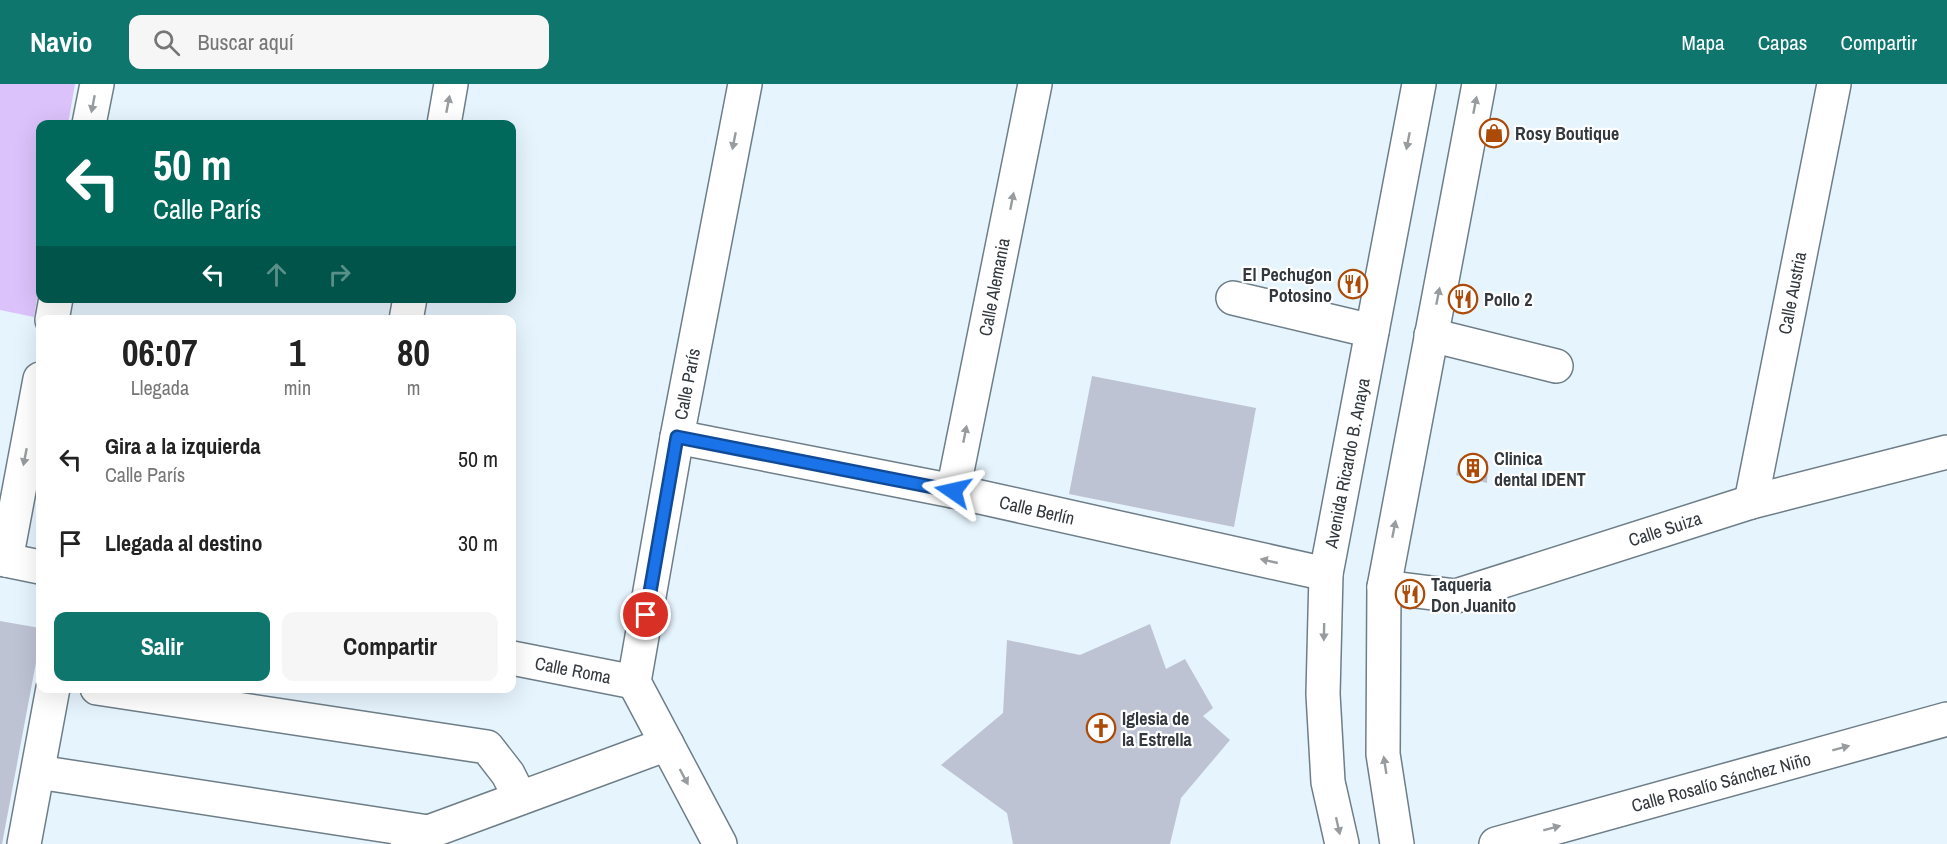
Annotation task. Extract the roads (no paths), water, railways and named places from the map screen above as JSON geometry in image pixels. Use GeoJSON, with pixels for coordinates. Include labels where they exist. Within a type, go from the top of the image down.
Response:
{"type":"FeatureCollection","features":[{"type":"Feature","properties":{"kind":"street"},"geometry":{"type":"LineString","coordinates":[[90,120],[97,84]]}},
{"type":"Feature","properties":{"kind":"street"},"geometry":{"type":"LineString","coordinates":[[445,120],[452,84]]}},
{"type":"Feature","properties":{"kind":"street","name":"Calle París"},"geometry":{"type":"LineString","coordinates":[[634,682],[677,437],[745,84]]}},
{"type":"Feature","properties":{"kind":"street","name":"Calle Alemania"},"geometry":{"type":"LineString","coordinates":[[953,491],[1035,84]]}},
{"type":"Feature","properties":{"kind":"street","name":"Avenida Ricardo B. Anaya"},"geometry":{"type":"LineString","coordinates":[[1342,844],[1328,782],[1323,694],[1326,574],[1419,84]]}},
{"type":"Feature","properties":{"kind":"street"},"geometry":{"type":"LineString","coordinates":[[1397,844],[1383,754],[1384,586],[1479,84]]}},
{"type":"Feature","properties":{"kind":"street","name":"Calle Austria"},"geometry":{"type":"LineString","coordinates":[[1751,502],[1834,84]]}},
{"type":"Feature","properties":{"kind":"street"},"geometry":{"type":"LineString","coordinates":[[1233,298],[1372,331]]}},
{"type":"Feature","properties":{"kind":"street"},"geometry":{"type":"LineString","coordinates":[[1431,335],[1556,366]]}},
{"type":"Feature","properties":{"kind":"street"},"geometry":{"type":"LineString","coordinates":[[36,398],[3,559],[36,566]]}},
{"type":"Feature","properties":{"kind":"street","name":"Calle Berlín"},"geometry":{"type":"LineString","coordinates":[[677,437],[953,491],[1326,574]]}},
{"type":"Feature","properties":{"kind":"street","name":"Calle Suiza"},"geometry":{"type":"LineString","coordinates":[[1384,586],[1456,596],[1751,502],[1947,452]]}},
{"type":"Feature","properties":{"kind":"street","name":"Calle Roma"},"geometry":{"type":"LineString","coordinates":[[516,659],[634,682]]}},
{"type":"Feature","properties":{"kind":"street"},"geometry":{"type":"LineString","coordinates":[[634,682],[720,844]]}},
{"type":"Feature","properties":{"kind":"street"},"geometry":{"type":"LineString","coordinates":[[24,844],[52,693]]}},
{"type":"Feature","properties":{"kind":"street"},"geometry":{"type":"LineString","coordinates":[[130,693],[487,747],[508,774],[520,798]]}},
{"type":"Feature","properties":{"kind":"street","name":"Calle Rosalío Sánchez Niño"},"geometry":{"type":"LineString","coordinates":[[1496,844],[1947,719]]}},
{"type":"Feature","properties":{"kind":"street"},"geometry":{"type":"LineString","coordinates":[[396,844],[667,744]]}},
{"type":"Feature","properties":{"kind":"street"},"geometry":{"type":"LineString","coordinates":[[38,772],[428,832]]}},
{"type":"Feature","properties":{"kind":"place","name":"Rosy Boutique"},"geometry":{"type":"Point","coordinates":[1494,133]}},
{"type":"Feature","properties":{"kind":"place","name":"El Pechugon Potosino"},"geometry":{"type":"Point","coordinates":[1353,284]}},
{"type":"Feature","properties":{"kind":"place","name":"Pollo 2"},"geometry":{"type":"Point","coordinates":[1463,299]}},
{"type":"Feature","properties":{"kind":"place","name":"Clinica dental IDENT"},"geometry":{"type":"Point","coordinates":[1473,468]}},
{"type":"Feature","properties":{"kind":"place","name":"Taqueria Don Juanito"},"geometry":{"type":"Point","coordinates":[1410,594]}},
{"type":"Feature","properties":{"kind":"place","name":"Iglesia de la Estrella"},"geometry":{"type":"Point","coordinates":[1101,728]}}]}
